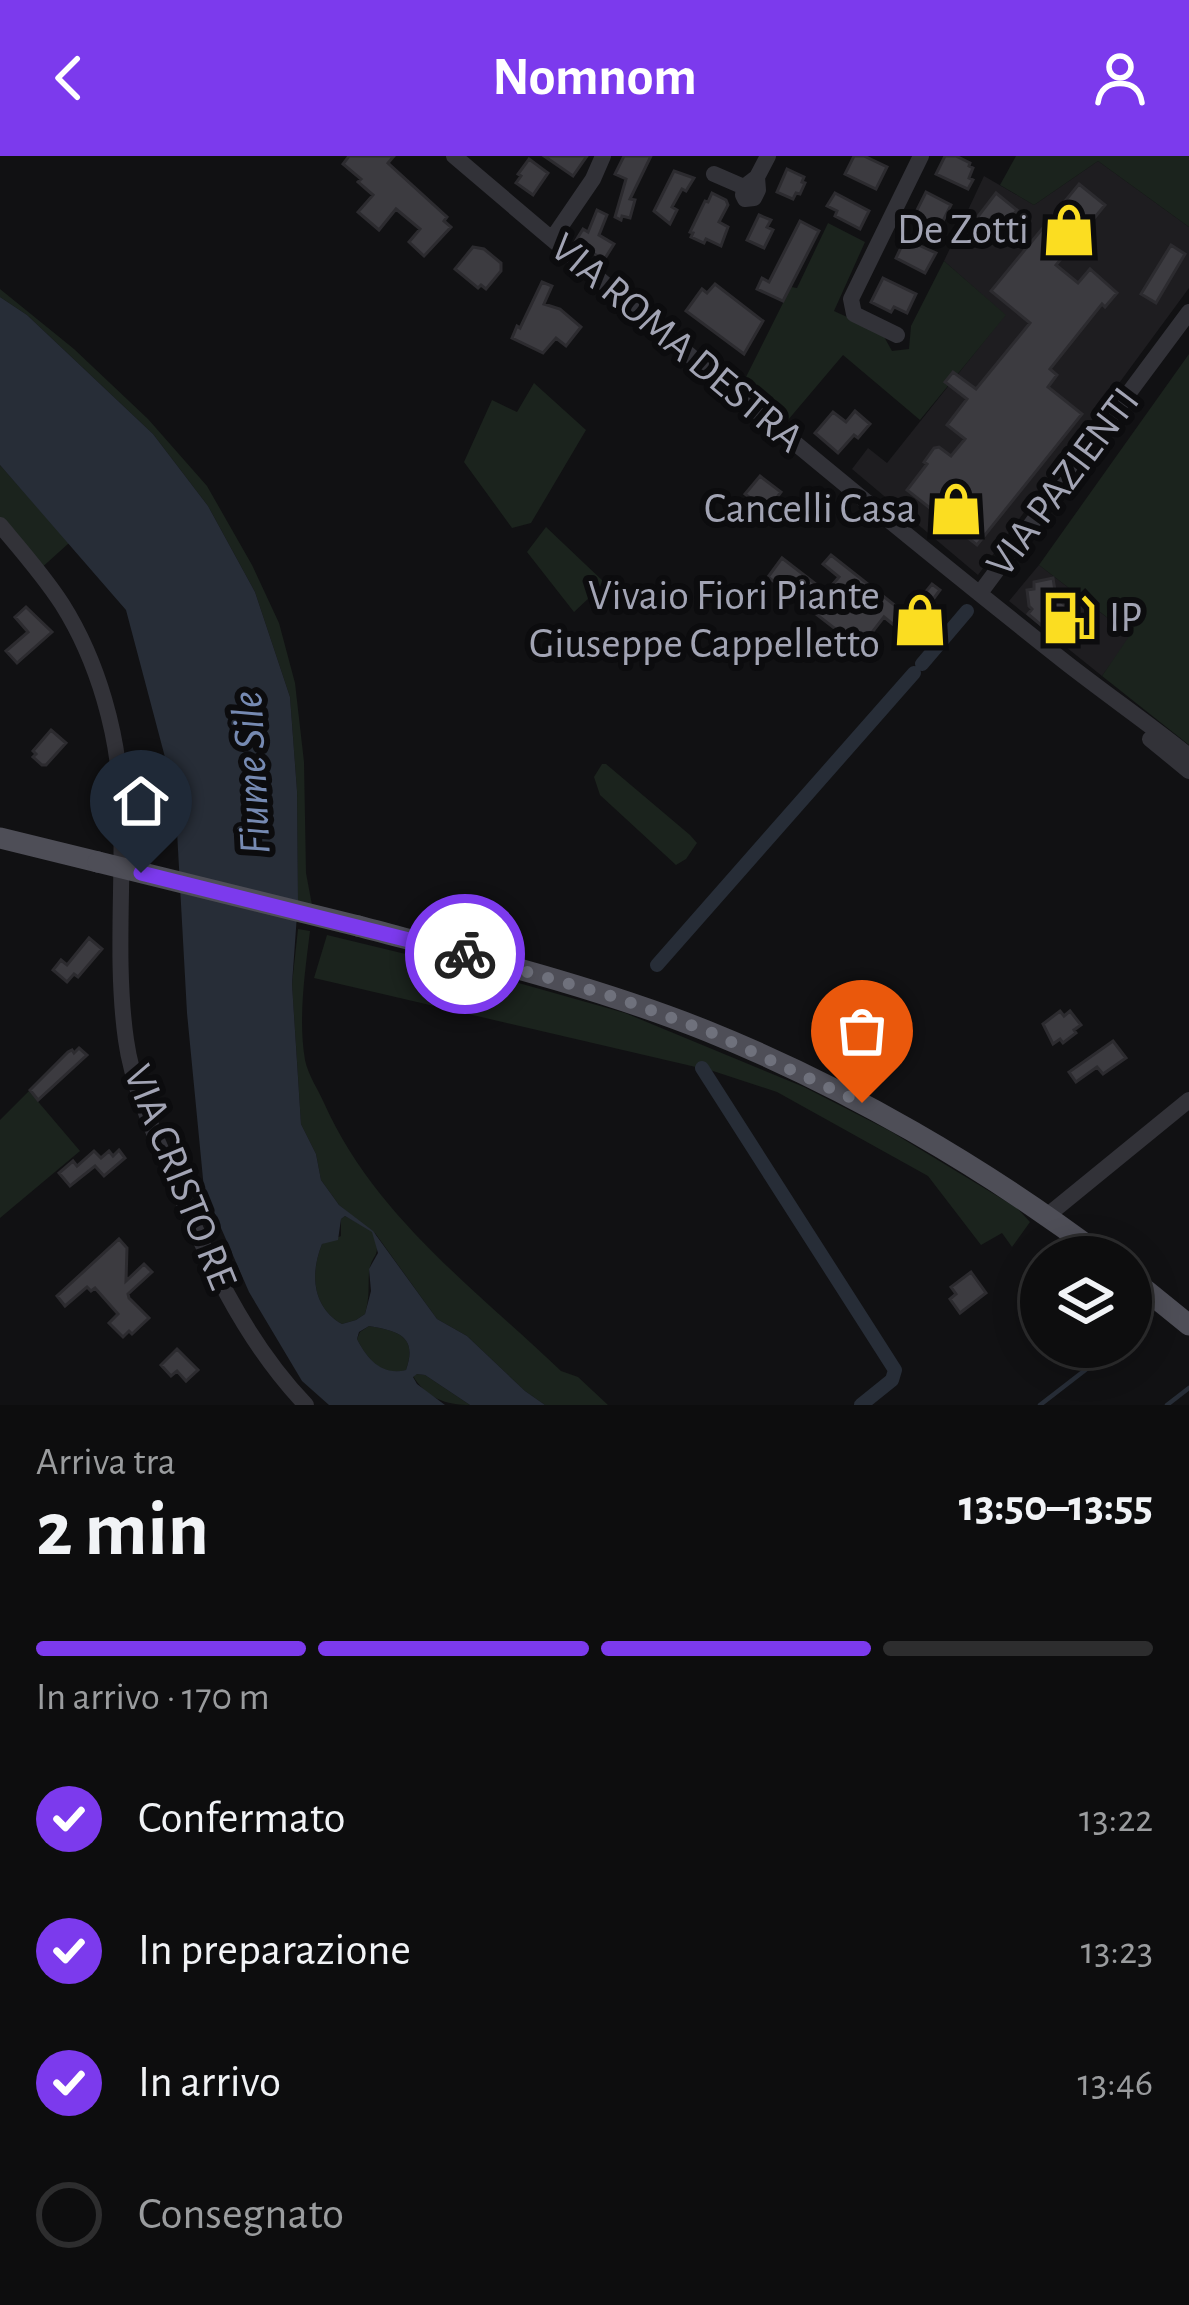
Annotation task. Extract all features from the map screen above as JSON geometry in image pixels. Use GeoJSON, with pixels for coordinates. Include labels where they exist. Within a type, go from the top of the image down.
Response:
{"type":"FeatureCollection","features":[{"type":"Feature","properties":{"kind":"main road"},"geometry":{"type":"LineString","coordinates":[[0,838],[358,926],[598,992],[710,1032],[862,1103],[1076,1236]]}},
{"type":"Feature","properties":{"kind":"main road"},"geometry":{"type":"LineString","coordinates":[[1152,1295],[1189,1325]]}},
{"type":"Feature","properties":{"kind":"street","name":"VIA ROMA DESTRA"},"geometry":{"type":"LineString","coordinates":[[454,156],[980,593],[1189,756]]}},
{"type":"Feature","properties":{"kind":"street"},"geometry":{"type":"LineString","coordinates":[[553,239],[603,156]]}},
{"type":"Feature","properties":{"kind":"street"},"geometry":{"type":"LineString","coordinates":[[714,174],[751,182],[767,156]]}},
{"type":"Feature","properties":{"kind":"street"},"geometry":{"type":"LineString","coordinates":[[898,335],[854,314],[850,298],[921,156]]}},
{"type":"Feature","properties":{"kind":"street","name":"VIA PAZIENTI"},"geometry":{"type":"LineString","coordinates":[[980,593],[1189,312]]}},
{"type":"Feature","properties":{"kind":"street","name":"VIA CRISTO RE"},"geometry":{"type":"LineString","coordinates":[[0,525],[61,602],[104,699],[122,800],[120,900],[126,1041],[153,1130],[221,1287],[252,1337],[306,1405]]}},
{"type":"Feature","properties":{"kind":"street","name":"VIA ROMA DESTRA"},"geometry":{"type":"LineString","coordinates":[[1069,665],[1189,771]]}},
{"type":"Feature","properties":{"kind":"street"},"geometry":{"type":"LineString","coordinates":[[1048,1215],[1189,1100]]}},
{"type":"Feature","properties":{"kind":"shaded area"},"geometry":{"type":"Polygon","coordinates":[[[1016,156],[1189,156],[1189,227],[1098,161],[1034,205],[1000,185],[1016,156]]]}},
{"type":"Feature","properties":{"kind":"shaded area"},"geometry":{"type":"Polygon","coordinates":[[[1098,161],[1189,227],[1189,288],[978,575],[852,469],[868,448],[887,463],[1005,315],[944,261],[984,176],[1034,205],[1098,161]]]}},
{"type":"Feature","properties":{"kind":"shaded area"},"geometry":{"type":"Polygon","coordinates":[[[828,223],[865,242],[834,311],[882,333],[892,351],[909,349],[911,326],[944,261],[1006,315],[920,420],[843,355],[788,420],[743,383],[828,223]]]}},
{"type":"Feature","properties":{"kind":"shaded area"},"geometry":{"type":"Polygon","coordinates":[[[0,289],[74,349],[148,419],[207,486],[252,565],[279,623],[295,683],[312,905],[298,901],[290,697],[255,592],[208,506],[153,434],[27,315],[0,297],[0,289]]]}},
{"type":"Feature","properties":{"kind":"shaded area"},"geometry":{"type":"Polygon","coordinates":[[[1189,354],[1189,745],[1102,676],[1130,635],[1039,565],[1189,354]]]}},
{"type":"Feature","properties":{"kind":"shaded area"},"geometry":{"type":"Polygon","coordinates":[[[534,383],[586,430],[531,523],[512,528],[464,462],[492,400],[517,412],[534,383]]]}},
{"type":"Feature","properties":{"kind":"shaded area"},"geometry":{"type":"Polygon","coordinates":[[[0,465],[69,543],[38,571],[0,525],[0,465]]]}},
{"type":"Feature","properties":{"kind":"shaded area"},"geometry":{"type":"Polygon","coordinates":[[[546,527],[605,583],[574,612],[527,552],[546,527]]]}},
{"type":"Feature","properties":{"kind":"shaded area","name":"IP"},"geometry":{"type":"Polygon","coordinates":[[[1039,565],[1131,636],[1102,676],[1009,601],[1039,565]]]}},
{"type":"Feature","properties":{"kind":"shaded area"},"geometry":{"type":"Polygon","coordinates":[[[602,764],[690,835],[697,843],[686,859],[676,865],[600,795],[594,777],[602,764]]]}},
{"type":"Feature","properties":{"kind":"shaded area"},"geometry":{"type":"Polygon","coordinates":[[[298,929],[310,931],[302,1012],[305,1060],[345,1143],[398,1215],[461,1280],[561,1371],[578,1377],[608,1405],[545,1405],[525,1391],[467,1336],[437,1319],[375,1233],[377,1252],[370,1266],[365,1314],[342,1324],[319,1299],[315,1278],[322,1244],[341,1236],[345,1216],[367,1228],[339,1205],[321,1180],[316,1154],[301,1124],[292,984],[298,929]]]}},
{"type":"Feature","properties":{"kind":"shaded area"},"geometry":{"type":"Polygon","coordinates":[[[327,935],[625,1013],[804,1087],[890,1131],[1017,1208],[1030,1222],[1012,1247],[1002,1233],[981,1245],[928,1176],[777,1092],[713,1071],[314,978],[327,935]]]}},
{"type":"Feature","properties":{"kind":"shaded area"},"geometry":{"type":"Polygon","coordinates":[[[29,1091],[80,1151],[0,1218],[0,1120],[29,1091]]]}},
{"type":"Feature","properties":{"kind":"shaded area"},"geometry":{"type":"Polygon","coordinates":[[[369,1326],[403,1337],[409,1349],[406,1370],[383,1369],[371,1359],[357,1339],[369,1326]]]}},
{"type":"Feature","properties":{"kind":"shaded area"},"geometry":{"type":"Polygon","coordinates":[[[413,1376],[470,1405],[430,1395],[413,1376]]]}},
{"type":"Feature","properties":{"kind":"water","name":"Fiume Sile"},"geometry":{"type":"Polygon","coordinates":[[[0,297],[27,315],[153,434],[208,506],[255,592],[290,697],[298,901],[292,984],[301,1124],[316,1154],[321,1180],[339,1205],[373,1231],[437,1319],[467,1336],[545,1405],[470,1405],[417,1374],[413,1377],[417,1384],[445,1405],[329,1405],[302,1381],[249,1292],[204,1189],[187,1013],[175,795],[126,610],[0,465],[0,297]],[[345,1216],[338,1240],[322,1244],[315,1278],[319,1299],[342,1324],[365,1314],[371,1291],[369,1269],[378,1253],[372,1232],[345,1216]],[[369,1326],[357,1339],[371,1359],[383,1368],[406,1370],[409,1349],[403,1337],[369,1326]]]}},
{"type":"Feature","properties":{"kind":"building"},"geometry":{"type":"Polygon","coordinates":[[[349,156],[394,156],[388,163],[447,217],[444,221],[451,227],[424,256],[409,242],[420,229],[396,209],[379,230],[358,212],[373,195],[343,164],[349,156]]]}},
{"type":"Feature","properties":{"kind":"building"},"geometry":{"type":"Polygon","coordinates":[[[544,156],[587,156],[573,176],[544,156]]]}},
{"type":"Feature","properties":{"kind":"building"},"geometry":{"type":"Polygon","coordinates":[[[624,156],[651,156],[630,199],[635,200],[630,218],[622,216],[621,220],[615,217],[626,179],[615,174],[624,156]]]}},
{"type":"Feature","properties":{"kind":"building"},"geometry":{"type":"Polygon","coordinates":[[[854,156],[887,167],[876,189],[845,174],[854,156]]]}},
{"type":"Feature","properties":{"kind":"building"},"geometry":{"type":"Polygon","coordinates":[[[945,156],[970,163],[973,180],[968,189],[936,174],[945,156]]]}},
{"type":"Feature","properties":{"kind":"building"},"geometry":{"type":"Polygon","coordinates":[[[529,159],[548,173],[533,195],[516,183],[529,159]]]}},
{"type":"Feature","properties":{"kind":"building"},"geometry":{"type":"Polygon","coordinates":[[[787,169],[804,177],[800,194],[793,199],[777,192],[787,169]]]}},
{"type":"Feature","properties":{"kind":"building"},"geometry":{"type":"Polygon","coordinates":[[[674,171],[694,178],[672,207],[677,210],[670,224],[654,211],[674,171]]]}},
{"type":"Feature","properties":{"kind":"building"},"geometry":{"type":"Polygon","coordinates":[[[1079,184],[1105,205],[1056,265],[1078,283],[1090,269],[1117,293],[1105,307],[1102,304],[1050,369],[1057,375],[1048,387],[1082,414],[977,545],[907,490],[934,448],[951,456],[965,439],[947,425],[967,399],[945,382],[953,372],[976,389],[1030,323],[991,291],[1079,184]]]}},
{"type":"Feature","properties":{"kind":"building"},"geometry":{"type":"Polygon","coordinates":[[[926,192],[951,205],[938,231],[913,218],[926,192]]]}},
{"type":"Feature","properties":{"kind":"building"},"geometry":{"type":"Polygon","coordinates":[[[712,193],[728,205],[719,222],[728,227],[721,246],[706,239],[704,243],[690,232],[712,193]]]}},
{"type":"Feature","properties":{"kind":"building"},"geometry":{"type":"Polygon","coordinates":[[[835,193],[869,211],[860,229],[835,216],[837,211],[827,206],[835,193]]]}},
{"type":"Feature","properties":{"kind":"building"},"geometry":{"type":"Polygon","coordinates":[[[996,193],[1017,210],[997,236],[976,219],[996,193]]]}},
{"type":"Feature","properties":{"kind":"building"},"geometry":{"type":"Polygon","coordinates":[[[597,210],[607,215],[599,235],[614,244],[604,260],[575,242],[583,229],[588,232],[597,210]]]}},
{"type":"Feature","properties":{"kind":"building"},"geometry":{"type":"Polygon","coordinates":[[[759,215],[771,220],[767,227],[773,230],[764,248],[747,240],[759,215]]]}},
{"type":"Feature","properties":{"kind":"building"},"geometry":{"type":"Polygon","coordinates":[[[800,221],[819,231],[783,301],[757,289],[762,278],[769,282],[800,221]]]}},
{"type":"Feature","properties":{"kind":"building"},"geometry":{"type":"Polygon","coordinates":[[[905,239],[936,253],[925,273],[896,258],[905,239]]]}},
{"type":"Feature","properties":{"kind":"building"},"geometry":{"type":"Polygon","coordinates":[[[1171,245],[1185,254],[1156,303],[1141,294],[1171,245]]]}},
{"type":"Feature","properties":{"kind":"building"},"geometry":{"type":"Polygon","coordinates":[[[473,247],[484,249],[501,263],[501,271],[486,289],[455,269],[473,247]]]}},
{"type":"Feature","properties":{"kind":"building"},"geometry":{"type":"Polygon","coordinates":[[[883,278],[916,294],[907,313],[894,307],[891,312],[871,302],[883,278]]]}},
{"type":"Feature","properties":{"kind":"building"},"geometry":{"type":"Polygon","coordinates":[[[542,282],[552,286],[544,304],[560,309],[581,327],[566,346],[556,338],[543,353],[512,338],[542,282]]]}},
{"type":"Feature","properties":{"kind":"building"},"geometry":{"type":"Polygon","coordinates":[[[715,284],[763,321],[744,354],[686,311],[702,289],[707,293],[715,284]]]}},
{"type":"Feature","properties":{"kind":"building"},"geometry":{"type":"Polygon","coordinates":[[[855,411],[870,424],[838,453],[815,433],[833,412],[846,422],[855,411]]]}},
{"type":"Feature","properties":{"kind":"building"},"geometry":{"type":"Polygon","coordinates":[[[760,476],[781,492],[767,511],[745,494],[760,476]]]}},
{"type":"Feature","properties":{"kind":"building"},"geometry":{"type":"Polygon","coordinates":[[[831,555],[907,615],[932,584],[940,590],[911,639],[884,617],[860,648],[768,577],[782,558],[826,592],[839,577],[823,564],[831,555]]]}},
{"type":"Feature","properties":{"kind":"building"},"geometry":{"type":"Polygon","coordinates":[[[1053,578],[1056,597],[1070,609],[1054,636],[1028,614],[1032,609],[1027,590],[1034,589],[1034,582],[1053,578]]]}},
{"type":"Feature","properties":{"kind":"building"},"geometry":{"type":"Polygon","coordinates":[[[26,607],[52,632],[17,663],[6,651],[28,632],[15,617],[26,607]]]}},
{"type":"Feature","properties":{"kind":"building"},"geometry":{"type":"Polygon","coordinates":[[[51,730],[66,743],[42,765],[33,751],[51,730]]]}},
{"type":"Feature","properties":{"kind":"building"},"geometry":{"type":"Polygon","coordinates":[[[89,938],[102,949],[78,977],[74,974],[67,982],[53,970],[61,960],[67,965],[89,938]]]}},
{"type":"Feature","properties":{"kind":"building"},"geometry":{"type":"Polygon","coordinates":[[[1060,1011],[1064,1016],[1070,1011],[1081,1025],[1063,1043],[1060,1039],[1053,1044],[1043,1024],[1060,1011]]]}},
{"type":"Feature","properties":{"kind":"building"},"geometry":{"type":"Polygon","coordinates":[[[1113,1041],[1126,1058],[1103,1074],[1097,1067],[1076,1082],[1069,1072],[1113,1041]]]}},
{"type":"Feature","properties":{"kind":"building"},"geometry":{"type":"Polygon","coordinates":[[[79,1048],[87,1055],[38,1100],[30,1090],[68,1052],[79,1048]]]}},
{"type":"Feature","properties":{"kind":"building"},"geometry":{"type":"Polygon","coordinates":[[[119,1150],[125,1158],[104,1176],[95,1166],[70,1186],[59,1173],[73,1161],[77,1166],[94,1151],[101,1158],[119,1150]]]}},
{"type":"Feature","properties":{"kind":"building"},"geometry":{"type":"Polygon","coordinates":[[[119,1239],[127,1248],[126,1281],[144,1264],[152,1272],[128,1294],[149,1318],[123,1337],[109,1323],[118,1314],[95,1288],[87,1287],[65,1306],[57,1296],[119,1239]]]}},
{"type":"Feature","properties":{"kind":"building"},"geometry":{"type":"Polygon","coordinates":[[[971,1272],[986,1293],[960,1313],[950,1299],[956,1294],[951,1287],[971,1272]]]}},
{"type":"Feature","properties":{"kind":"building"},"geometry":{"type":"Polygon","coordinates":[[[177,1349],[198,1370],[186,1381],[177,1371],[171,1376],[161,1365],[177,1349]]]}},
{"type":"Feature","properties":{"kind":"waterway"},"geometry":{"type":"LineString","coordinates":[[922,664],[967,611]]}},
{"type":"Feature","properties":{"kind":"waterway"},"geometry":{"type":"LineString","coordinates":[[657,965],[914,673]]}},
{"type":"Feature","properties":{"kind":"waterway"},"geometry":{"type":"LineString","coordinates":[[702,1068],[895,1370],[892,1380],[861,1405]]}},
{"type":"Feature","properties":{"kind":"waterway"},"geometry":{"type":"LineString","coordinates":[[1040,1405],[1088,1368]]}},
{"type":"Feature","properties":{"kind":"waterway"},"geometry":{"type":"LineString","coordinates":[[1167,1405],[1189,1388]]}},
{"type":"Feature","properties":{"kind":"way so far"},"geometry":{"type":"LineString","coordinates":[[465,954],[618,998],[710,1032],[862,1103]]}},
{"type":"Feature","properties":{"kind":"place","name":"De Zotti"},"geometry":{"type":"Point","coordinates":[1069,230]}},
{"type":"Feature","properties":{"kind":"place","name":"Cancelli Casa"},"geometry":{"type":"Point","coordinates":[956,509]}},
{"type":"Feature","properties":{"kind":"place","name":"IP"},"geometry":{"type":"Point","coordinates":[1069,618]}},
{"type":"Feature","properties":{"kind":"place","name":"Vivaio Fiori Piante Giuseppe Cappelletto"},"geometry":{"type":"Point","coordinates":[920,620]}},
{"type":"Feature","properties":{"kind":"route"},"geometry":{"type":"LineString","coordinates":[[141,873],[465,954]]}}]}
